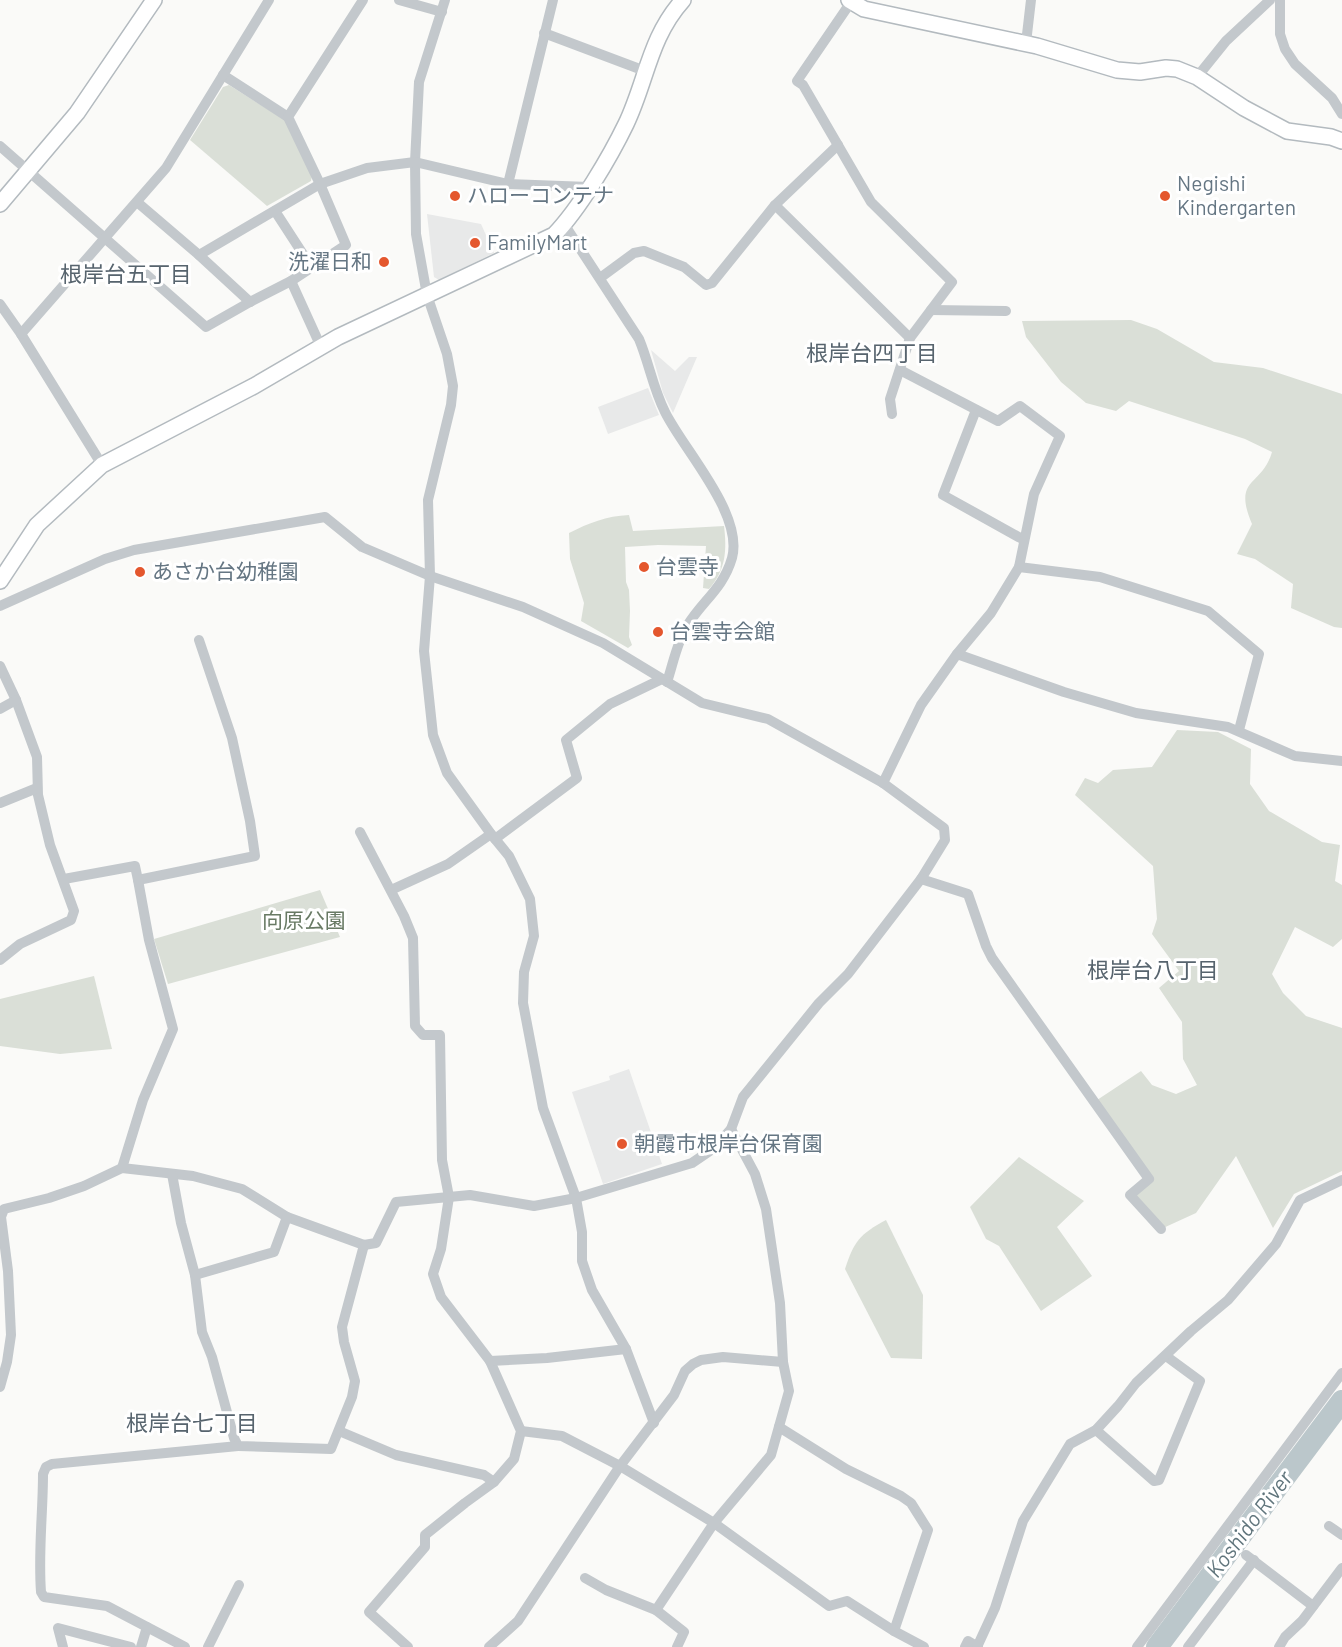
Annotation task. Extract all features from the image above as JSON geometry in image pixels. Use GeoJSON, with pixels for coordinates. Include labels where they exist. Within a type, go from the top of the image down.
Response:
{"type":"FeatureCollection","features":[{"type":"Feature","properties":{"kind":"street"},"geometry":{"type":"LineString","coordinates":[[0,204],[77,113],[154,0]]}},
{"type":"Feature","properties":{"kind":"street"},"geometry":{"type":"LineString","coordinates":[[21,334],[166,168],[269,0]]}},
{"type":"Feature","properties":{"kind":"street"},"geometry":{"type":"LineString","coordinates":[[288,117],[363,0]]}},
{"type":"Feature","properties":{"kind":"street"},"geometry":{"type":"LineString","coordinates":[[399,0],[442,12]]}},
{"type":"Feature","properties":{"kind":"street"},"geometry":{"type":"LineString","coordinates":[[445,0],[419,82],[415,162],[416,234],[428,295],[447,354],[453,386],[451,405],[428,500],[430,576],[423,651],[433,735],[447,773],[509,856],[530,899],[534,936],[524,972],[523,1003],[543,1108],[576,1198],[582,1232],[582,1261],[592,1290],[626,1349],[654,1423]]}},
{"type":"Feature","properties":{"kind":"street"},"geometry":{"type":"LineString","coordinates":[[508,184],[552,0]]}},
{"type":"Feature","properties":{"kind":"street"},"geometry":{"type":"LineString","coordinates":[[0,581],[37,525],[102,465],[254,386],[338,337],[554,235],[589,187],[626,123],[659,33],[683,0]]}},
{"type":"Feature","properties":{"kind":"street"},"geometry":{"type":"LineString","coordinates":[[1026,43],[1031,0]]}},
{"type":"Feature","properties":{"kind":"street"},"geometry":{"type":"LineString","coordinates":[[1197,77],[1226,41],[1270,0]]}},
{"type":"Feature","properties":{"kind":"street"},"geometry":{"type":"LineString","coordinates":[[1280,0],[1280,34],[1285,49],[1295,64],[1332,98],[1342,114]]}},
{"type":"Feature","properties":{"kind":"street"},"geometry":{"type":"LineString","coordinates":[[892,414],[890,399],[910,338],[952,282],[871,202],[803,85],[797,81],[850,1],[864,9],[1026,43],[1116,70],[1140,72],[1172,69],[1197,77],[1276,126],[1342,141]]}},
{"type":"Feature","properties":{"kind":"street"},"geometry":{"type":"LineString","coordinates":[[544,33],[645,71]]}},
{"type":"Feature","properties":{"kind":"street"},"geometry":{"type":"LineString","coordinates":[[0,146],[206,327],[291,281],[346,245],[288,117],[223,75]]}},
{"type":"Feature","properties":{"kind":"street"},"geometry":{"type":"LineString","coordinates":[[600,278],[634,253],[644,250],[684,267],[706,285],[712,283],[776,205],[838,145]]}},
{"type":"Feature","properties":{"kind":"street"},"geometry":{"type":"LineString","coordinates":[[200,255],[320,184],[367,168],[415,162],[508,184],[589,187]]}},
{"type":"Feature","properties":{"kind":"street"},"geometry":{"type":"LineString","coordinates":[[137,202],[200,255],[250,302]]}},
{"type":"Feature","properties":{"kind":"street"},"geometry":{"type":"LineString","coordinates":[[776,205],[910,338]]}},
{"type":"Feature","properties":{"kind":"street"},"geometry":{"type":"LineString","coordinates":[[275,211],[312,268]]}},
{"type":"Feature","properties":{"kind":"street"},"geometry":{"type":"LineString","coordinates":[[391,890],[448,864],[493,837],[577,778],[566,740],[610,704],[664,681],[687,626],[722,584],[733,556],[732,531],[697,460],[669,420],[655,392],[647,358],[639,339],[564,224]]}},
{"type":"Feature","properties":{"kind":"street"},"geometry":{"type":"LineString","coordinates":[[291,281],[321,347]]}},
{"type":"Feature","properties":{"kind":"street"},"geometry":{"type":"LineString","coordinates":[[0,304],[102,465]]}},
{"type":"Feature","properties":{"kind":"street"},"geometry":{"type":"LineString","coordinates":[[931,310],[1006,311]]}},
{"type":"Feature","properties":{"kind":"street"},"geometry":{"type":"LineString","coordinates":[[883,783],[921,705],[957,654],[992,613],[1019,567],[1034,494],[1060,436],[1020,406],[998,421],[900,370]]}},
{"type":"Feature","properties":{"kind":"street"},"geometry":{"type":"LineString","coordinates":[[976,410],[943,495],[1024,540]]}},
{"type":"Feature","properties":{"kind":"street"},"geometry":{"type":"LineString","coordinates":[[0,1387],[11,1335],[8,1271],[1,1217],[4,1209],[49,1198],[84,1186],[122,1168],[193,1176],[242,1189],[287,1216],[364,1245],[376,1243],[396,1202],[470,1195],[534,1206],[576,1198],[692,1163],[714,1148],[731,1129],[743,1097],[819,1003],[848,974],[921,879],[945,840],[944,828],[883,783],[768,719],[702,703],[603,643],[523,607],[430,576],[362,547],[326,517],[134,550],[105,559],[1,603]]}},
{"type":"Feature","properties":{"kind":"street"},"geometry":{"type":"LineString","coordinates":[[1019,567],[1100,577],[1208,611],[1259,654],[1239,730]]}},
{"type":"Feature","properties":{"kind":"street"},"geometry":{"type":"LineString","coordinates":[[138,880],[255,856],[250,820],[232,738],[199,640]]}},
{"type":"Feature","properties":{"kind":"street"},"geometry":{"type":"LineString","coordinates":[[957,654],[1064,692],[1136,713],[1228,726],[1295,756],[1342,761]]}},
{"type":"Feature","properties":{"kind":"street"},"geometry":{"type":"LineString","coordinates":[[0,666],[16,700],[37,757],[37,788],[50,844],[74,911],[71,920],[20,944],[0,960]]}},
{"type":"Feature","properties":{"kind":"street"},"geometry":{"type":"LineString","coordinates":[[0,709],[16,700]]}},
{"type":"Feature","properties":{"kind":"street"},"geometry":{"type":"LineString","coordinates":[[0,802],[37,788]]}},
{"type":"Feature","properties":{"kind":"street"},"geometry":{"type":"LineString","coordinates":[[360,832],[413,938],[416,1026],[423,1035],[440,1035],[442,1160],[449,1197],[441,1249],[433,1274],[441,1297],[490,1361],[521,1431],[514,1459],[494,1482],[425,1535],[425,1547],[369,1612],[408,1647]]}},
{"type":"Feature","properties":{"kind":"street"},"geometry":{"type":"LineString","coordinates":[[64,879],[135,867],[148,940],[173,1029],[143,1100],[122,1168]]}},
{"type":"Feature","properties":{"kind":"street"},"geometry":{"type":"LineString","coordinates":[[921,879],[968,894],[992,958],[1149,1179],[1130,1195],[1161,1229]]}},
{"type":"Feature","properties":{"kind":"street"},"geometry":{"type":"LineString","coordinates":[[656,1610],[714,1523],[771,1455],[789,1391],[783,1362],[780,1303],[766,1209],[755,1174],[731,1129]]}},
{"type":"Feature","properties":{"kind":"street"},"geometry":{"type":"LineString","coordinates":[[172,1174],[181,1223],[195,1275],[202,1332],[212,1357],[238,1446]]}},
{"type":"Feature","properties":{"kind":"street"},"geometry":{"type":"LineString","coordinates":[[965,1647],[969,1641],[978,1647],[994,1608],[1023,1521],[1070,1444],[1096,1430],[1136,1383],[1228,1299],[1276,1244],[1300,1200],[1342,1180]]}},
{"type":"Feature","properties":{"kind":"street"},"geometry":{"type":"LineString","coordinates":[[195,1275],[274,1252],[287,1216]]}},
{"type":"Feature","properties":{"kind":"street"},"geometry":{"type":"LineString","coordinates":[[185,1647],[106,1606],[45,1597],[41,1592],[39,1546],[43,1519],[43,1474],[46,1467],[52,1464],[238,1446],[331,1449],[352,1397],[355,1381],[342,1327],[364,1245]]}},
{"type":"Feature","properties":{"kind":"street"},"geometry":{"type":"LineString","coordinates":[[490,1361],[547,1358],[626,1349]]}},
{"type":"Feature","properties":{"kind":"street"},"geometry":{"type":"LineString","coordinates":[[1096,1430],[1154,1481],[1159,1480],[1200,1381],[1166,1356]]}},
{"type":"Feature","properties":{"kind":"street"},"geometry":{"type":"LineString","coordinates":[[489,1647],[518,1621],[560,1561],[620,1466],[674,1395],[685,1371],[701,1360],[723,1357],[783,1362]]}},
{"type":"Feature","properties":{"kind":"street"},"geometry":{"type":"LineString","coordinates":[[1137,1647],[1342,1373]]}},
{"type":"Feature","properties":{"kind":"street"},"geometry":{"type":"LineString","coordinates":[[779,1427],[846,1469],[901,1496],[911,1503],[928,1530],[894,1631]]}},
{"type":"Feature","properties":{"kind":"street"},"geometry":{"type":"LineString","coordinates":[[339,1431],[396,1455],[484,1475],[494,1482]]}},
{"type":"Feature","properties":{"kind":"street"},"geometry":{"type":"LineString","coordinates":[[521,1431],[562,1436],[620,1466],[714,1523],[829,1606],[847,1601],[924,1647]]}},
{"type":"Feature","properties":{"kind":"street"},"geometry":{"type":"LineString","coordinates":[[1329,1526],[1342,1535]]}},
{"type":"Feature","properties":{"kind":"street"},"geometry":{"type":"LineString","coordinates":[[1188,1647],[1250,1558],[1313,1606]]}},
{"type":"Feature","properties":{"kind":"street"},"geometry":{"type":"LineString","coordinates":[[1280,1647],[1285,1637],[1302,1621],[1342,1568]]}},
{"type":"Feature","properties":{"kind":"street"},"geometry":{"type":"LineString","coordinates":[[585,1578],[606,1590],[656,1610],[684,1632],[677,1647]]}},
{"type":"Feature","properties":{"kind":"street"},"geometry":{"type":"LineString","coordinates":[[208,1647],[239,1585]]}},
{"type":"Feature","properties":{"kind":"street"},"geometry":{"type":"LineString","coordinates":[[141,1647],[147,1627]]}},
{"type":"Feature","properties":{"kind":"street"},"geometry":{"type":"LineString","coordinates":[[63,1647],[58,1628],[131,1647]]}},
{"type":"Feature","properties":{"kind":"shaded area"},"geometry":{"type":"Polygon","coordinates":[[[427,214],[481,224],[494,253],[439,280],[434,277],[427,214]]]}},
{"type":"Feature","properties":{"kind":"shaded area"},"geometry":{"type":"Polygon","coordinates":[[[651,350],[675,371],[689,357],[697,357],[673,413],[663,393],[651,350]]]}},
{"type":"Feature","properties":{"kind":"shaded area"},"geometry":{"type":"Polygon","coordinates":[[[648,388],[659,415],[608,434],[598,407],[648,388]]]}},
{"type":"Feature","properties":{"kind":"shaded area","name":"朝霞市根岸台保育園"},"geometry":{"type":"Polygon","coordinates":[[[629,1069],[662,1164],[603,1184],[572,1092],[610,1080],[609,1076],[629,1069]]]}},
{"type":"Feature","properties":{"kind":"green space"},"geometry":{"type":"Polygon","coordinates":[[[229,85],[285,120],[312,176],[311,181],[267,206],[190,140],[223,87],[229,85]]]}},
{"type":"Feature","properties":{"kind":"green space"},"geometry":{"type":"Polygon","coordinates":[[[1131,320],[1157,329],[1214,362],[1263,368],[1342,394],[1342,628],[1334,627],[1291,608],[1293,584],[1255,559],[1237,554],[1252,524],[1245,498],[1247,490],[1262,471],[1272,452],[1245,439],[1129,401],[1116,411],[1086,403],[1061,382],[1026,337],[1022,321],[1131,320]]]}},
{"type":"Feature","properties":{"kind":"green space"},"geometry":{"type":"Polygon","coordinates":[[[629,515],[633,531],[724,526],[725,543],[722,567],[709,589],[703,588],[706,546],[625,547],[630,611],[629,637],[632,645],[628,648],[581,621],[584,603],[570,559],[569,533],[598,521],[629,515]]]}},
{"type":"Feature","properties":{"kind":"green space"},"geometry":{"type":"Polygon","coordinates":[[[1177,730],[1218,732],[1251,749],[1250,784],[1269,811],[1322,842],[1340,845],[1335,881],[1342,885],[1342,939],[1333,947],[1295,927],[1272,974],[1283,993],[1306,1016],[1342,1028],[1342,1171],[1294,1194],[1273,1228],[1236,1156],[1196,1213],[1161,1229],[1130,1195],[1149,1179],[1094,1102],[1141,1071],[1152,1085],[1176,1094],[1197,1085],[1183,1059],[1182,1022],[1159,988],[1179,971],[1152,934],[1157,919],[1153,866],[1075,795],[1085,778],[1098,783],[1113,770],[1152,767],[1177,730]]]}},
{"type":"Feature","properties":{"kind":"green space","name":"向原公園"},"geometry":{"type":"Polygon","coordinates":[[[320,890],[340,937],[168,984],[154,939],[320,890]]]}},
{"type":"Feature","properties":{"kind":"green space"},"geometry":{"type":"Polygon","coordinates":[[[94,976],[112,1049],[60,1054],[0,1046],[0,999],[94,976]]]}},
{"type":"Feature","properties":{"kind":"green space"},"geometry":{"type":"Polygon","coordinates":[[[1019,1157],[1084,1201],[1057,1227],[1092,1276],[1041,1311],[999,1246],[986,1239],[970,1207],[1019,1157]]]}},
{"type":"Feature","properties":{"kind":"green space"},"geometry":{"type":"Polygon","coordinates":[[[886,1220],[923,1295],[922,1359],[891,1358],[845,1269],[859,1239],[886,1220]]]}},
{"type":"Feature","properties":{"kind":"waterway","name":"Koshido River"},"geometry":{"type":"LineString","coordinates":[[1157,1647],[1342,1401]]}},
{"type":"Feature","properties":{"kind":"place","name":"ハローコンテナ"},"geometry":{"type":"Point","coordinates":[455,196]}},
{"type":"Feature","properties":{"kind":"place","name":"Negishi Kindergarten"},"geometry":{"type":"Point","coordinates":[1165,196]}},
{"type":"Feature","properties":{"kind":"place","name":"FamilyMart"},"geometry":{"type":"Point","coordinates":[475,243]}},
{"type":"Feature","properties":{"kind":"place","name":"洗濯日和"},"geometry":{"type":"Point","coordinates":[384,262]}},
{"type":"Feature","properties":{"kind":"place","name":"台雲寺"},"geometry":{"type":"Point","coordinates":[644,567]}},
{"type":"Feature","properties":{"kind":"place","name":"あさか台幼稚園"},"geometry":{"type":"Point","coordinates":[140,572]}},
{"type":"Feature","properties":{"kind":"place","name":"台雲寺会館"},"geometry":{"type":"Point","coordinates":[658,632]}},
{"type":"Feature","properties":{"kind":"place","name":"朝霞市根岸台保育園"},"geometry":{"type":"Point","coordinates":[622,1144]}},
{"type":"Feature","properties":{"kind":"district","name":"根岸台五丁目"},"geometry":{"type":"Point","coordinates":[126,274]}},
{"type":"Feature","properties":{"kind":"district","name":"根岸台四丁目"},"geometry":{"type":"Point","coordinates":[872,353]}},
{"type":"Feature","properties":{"kind":"district","name":"根岸台八丁目"},"geometry":{"type":"Point","coordinates":[1153,970]}},
{"type":"Feature","properties":{"kind":"district","name":"根岸台七丁目"},"geometry":{"type":"Point","coordinates":[192,1423]}}]}
